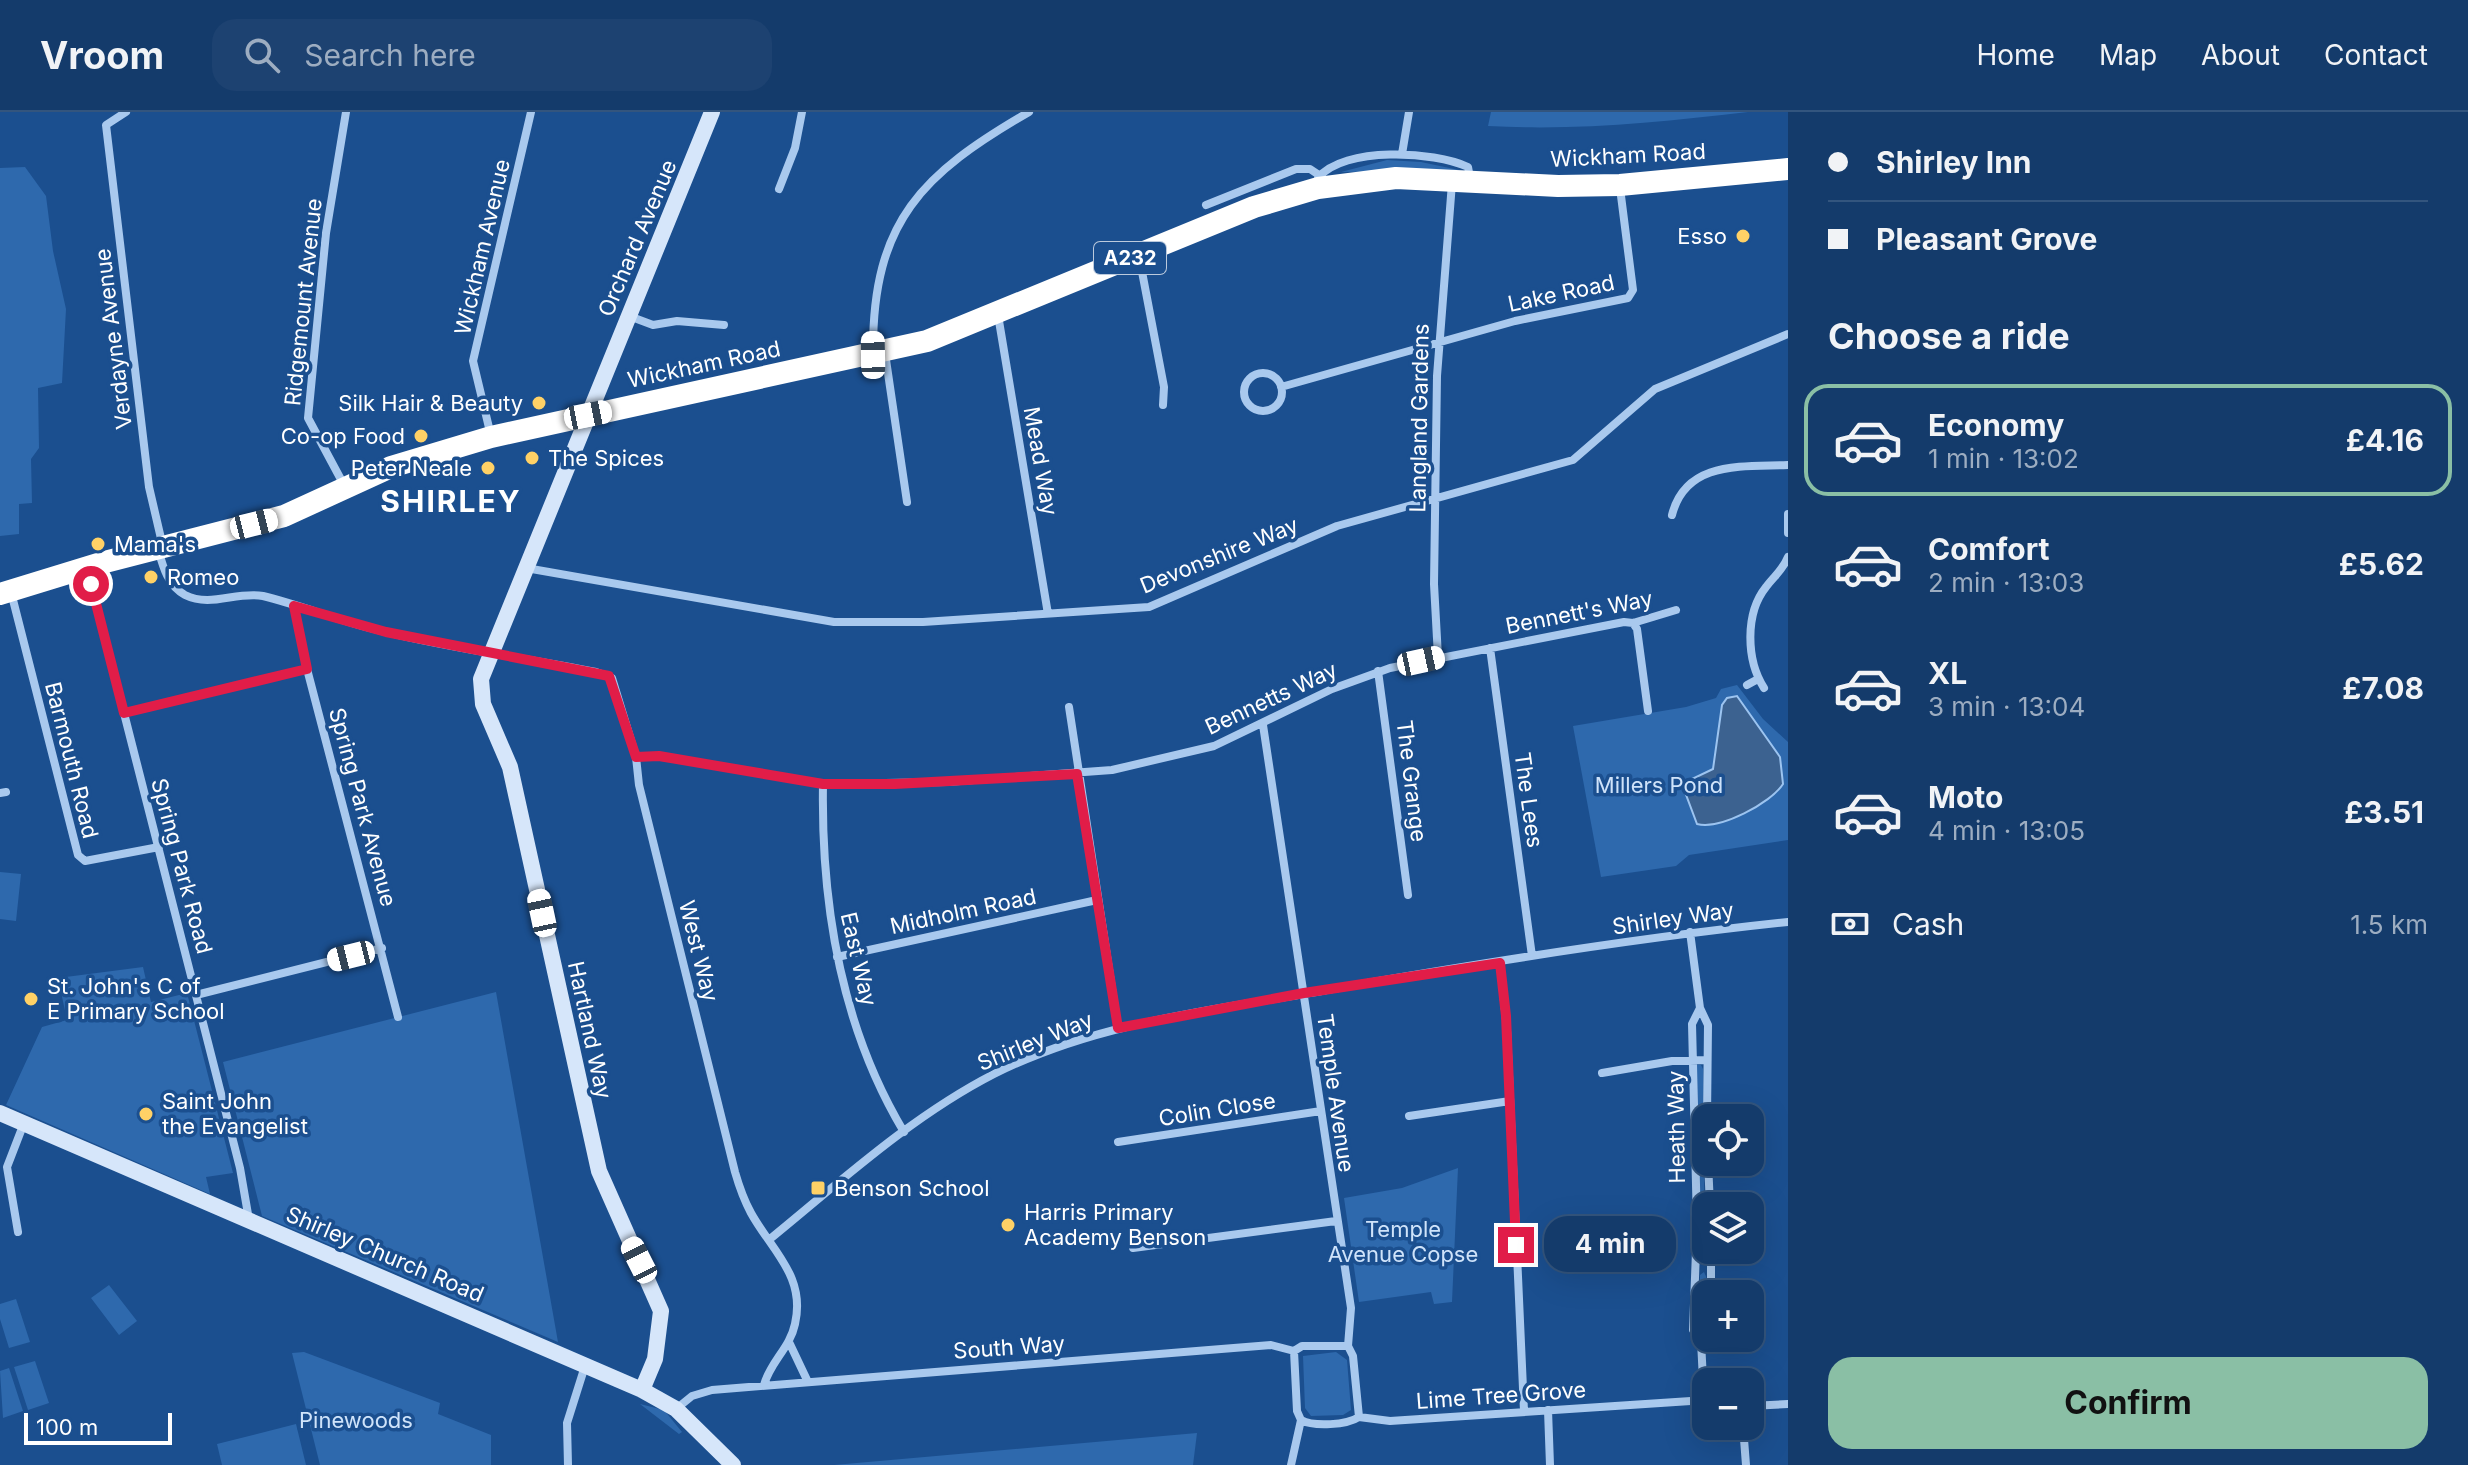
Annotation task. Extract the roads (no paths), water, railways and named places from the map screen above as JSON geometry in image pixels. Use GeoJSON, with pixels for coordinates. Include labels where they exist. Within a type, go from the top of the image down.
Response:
{"type":"FeatureCollection","features":[{"type":"Feature","properties":{"kind":"highway","name":"Wickham Road"},"geometry":{"type":"LineString","coordinates":[[5,592],[87,567],[284,516],[400,464],[491,437],[937,338],[1319,182],[1387,179],[1558,186],[1620,185],[1788,169]]}},
{"type":"Feature","properties":{"kind":"street","name":"Verdayne Avenue"},"geometry":{"type":"LineString","coordinates":[[126,112],[106,125],[149,487],[168,579],[186,595],[209,601],[253,595],[386,632],[490,651]]}},
{"type":"Feature","properties":{"kind":"street","name":"Ridgemount Avenue"},"geometry":{"type":"LineString","coordinates":[[345,488],[308,418],[326,233],[346,112]]}},
{"type":"Feature","properties":{"kind":"street","name":"Wickham Avenue"},"geometry":{"type":"LineString","coordinates":[[491,437],[473,361],[531,112]]}},
{"type":"Feature","properties":{"kind":"street","name":"Orchard Avenue"},"geometry":{"type":"LineString","coordinates":[[588,415],[712,112]]}},
{"type":"Feature","properties":{"kind":"street"},"geometry":{"type":"LineString","coordinates":[[779,189],[792,156],[802,112]]}},
{"type":"Feature","properties":{"kind":"street"},"geometry":{"type":"LineString","coordinates":[[907,502],[879,353],[878,274],[890,237],[901,219],[955,161],[1029,112]]}},
{"type":"Feature","properties":{"kind":"street"},"geometry":{"type":"LineString","coordinates":[[1402,154],[1409,112]]}},
{"type":"Feature","properties":{"kind":"street","name":"Wickham Road"},"geometry":{"type":"LineString","coordinates":[[1206,205],[1296,169],[1310,169],[1319,182],[1358,160],[1402,154],[1455,161],[1468,167],[1461,180]]}},
{"type":"Feature","properties":{"kind":"street","name":"Langland Gardens"},"geometry":{"type":"LineString","coordinates":[[1438,657],[1434,498],[1438,344],[1461,180]]}},
{"type":"Feature","properties":{"kind":"street","name":"Lake Road"},"geometry":{"type":"LineString","coordinates":[[1281,387],[1515,321],[1621,301],[1631,296],[1620,185]]}},
{"type":"Feature","properties":{"kind":"street"},"geometry":{"type":"LineString","coordinates":[[1139,255],[1164,387],[1163,405]]}},
{"type":"Feature","properties":{"kind":"street","name":"Mead Way"},"geometry":{"type":"LineString","coordinates":[[997,313],[1048,614]]}},
{"type":"Feature","properties":{"kind":"street"},"geometry":{"type":"LineString","coordinates":[[629,316],[653,325],[677,321],[724,325]]}},
{"type":"Feature","properties":{"kind":"street","name":"Devonshire Way"},"geometry":{"type":"LineString","coordinates":[[525,568],[834,622],[888,624],[1154,606],[1337,526],[1573,460],[1655,389],[1788,334]]}},
{"type":"Feature","properties":{"kind":"street"},"geometry":{"type":"LineString","coordinates":[[1261,374],[1273,377],[1281,387],[1278,404],[1268,410],[1251,407],[1244,397],[1246,384],[1261,374]]}},
{"type":"Feature","properties":{"kind":"street"},"geometry":{"type":"LineString","coordinates":[[600,380],[608,397],[626,407]]}},
{"type":"Feature","properties":{"kind":"street","name":"Hartland Way"},"geometry":{"type":"LineString","coordinates":[[588,415],[481,679],[483,704],[510,767],[599,1171],[661,1311],[655,1359],[642,1390]]}},
{"type":"Feature","properties":{"kind":"street"},"geometry":{"type":"LineString","coordinates":[[545,424],[568,433],[575,451]]}},
{"type":"Feature","properties":{"kind":"street"},"geometry":{"type":"LineString","coordinates":[[1672,515],[1677,501],[1708,471],[1788,465]]}},
{"type":"Feature","properties":{"kind":"street"},"geometry":{"type":"LineString","coordinates":[[1788,514],[1788,533]]}},
{"type":"Feature","properties":{"kind":"street"},"geometry":{"type":"LineString","coordinates":[[1764,688],[1758,679],[1752,649],[1753,612],[1762,592],[1788,557]]}},
{"type":"Feature","properties":{"kind":"street","name":"Spring Park Road"},"geometry":{"type":"LineString","coordinates":[[87,567],[244,1181],[249,1220]]}},
{"type":"Feature","properties":{"kind":"street","name":"Barmouth Road"},"geometry":{"type":"LineString","coordinates":[[5,592],[78,855],[85,861],[159,847]]}},
{"type":"Feature","properties":{"kind":"street","name":"Spring Park Avenue"},"geometry":{"type":"LineString","coordinates":[[294,606],[307,669],[398,1017]]}},
{"type":"Feature","properties":{"kind":"street","name":"Bennett's Way"},"geometry":{"type":"LineString","coordinates":[[1490,648],[1624,622],[1633,623],[1676,610]]}},
{"type":"Feature","properties":{"kind":"street"},"geometry":{"type":"LineString","coordinates":[[1633,623],[1637,629],[1648,711]]}},
{"type":"Feature","properties":{"kind":"street","name":"Bennetts Way"},"geometry":{"type":"LineString","coordinates":[[636,757],[659,756],[823,784],[895,784],[1077,774],[1165,760],[1214,746],[1378,671],[1490,648]]}},
{"type":"Feature","properties":{"kind":"street","name":"The Lees"},"geometry":{"type":"LineString","coordinates":[[1490,648],[1532,956]]}},
{"type":"Feature","properties":{"kind":"street","name":"West Way"},"geometry":{"type":"LineString","coordinates":[[490,651],[609,676],[636,757],[642,797],[735,1172],[750,1212],[770,1239],[796,1287],[797,1316],[789,1342],[769,1370],[764,1385]]}},
{"type":"Feature","properties":{"kind":"street"},"geometry":{"type":"LineString","coordinates":[[124,713],[307,669]]}},
{"type":"Feature","properties":{"kind":"street","name":"The Grange"},"geometry":{"type":"LineString","coordinates":[[1378,671],[1408,895]]}},
{"type":"Feature","properties":{"kind":"street"},"geometry":{"type":"LineString","coordinates":[[1747,685],[1758,679]]}},
{"type":"Feature","properties":{"kind":"street"},"geometry":{"type":"LineString","coordinates":[[1069,707],[1118,1028]]}},
{"type":"Feature","properties":{"kind":"street","name":"Temple Avenue"},"geometry":{"type":"LineString","coordinates":[[1263,725],[1352,1317],[1348,1346],[1353,1356],[1359,1417]]}},
{"type":"Feature","properties":{"kind":"street","name":"East Way"},"geometry":{"type":"LineString","coordinates":[[823,784],[826,891],[837,957],[866,1053],[904,1132]]}},
{"type":"Feature","properties":{"kind":"street","name":"Midholm Road"},"geometry":{"type":"LineString","coordinates":[[837,957],[1097,900]]}},
{"type":"Feature","properties":{"kind":"street","name":"Shirley Way"},"geometry":{"type":"LineString","coordinates":[[770,1239],[904,1132],[1003,1070],[1069,1042],[1118,1028],[1304,993],[1690,932],[1788,922]]}},
{"type":"Feature","properties":{"kind":"street","name":"Heath Way"},"geometry":{"type":"LineString","coordinates":[[1690,932],[1700,1008],[1708,1025],[1707,1104]]}},
{"type":"Feature","properties":{"kind":"street"},"geometry":{"type":"LineString","coordinates":[[196,995],[382,948]]}},
{"type":"Feature","properties":{"kind":"street"},"geometry":{"type":"LineString","coordinates":[[1500,963],[1510,1101],[1524,1411]]}},
{"type":"Feature","properties":{"kind":"street","name":"Heath Way"},"geometry":{"type":"LineString","coordinates":[[1696,1280],[1692,1024],[1700,1008]]}},
{"type":"Feature","properties":{"kind":"street"},"geometry":{"type":"LineString","coordinates":[[1602,1073],[1707,1060]]}},
{"type":"Feature","properties":{"kind":"street"},"geometry":{"type":"LineString","coordinates":[[1409,1116],[1510,1101]]}},
{"type":"Feature","properties":{"kind":"street","name":"Colin Close"},"geometry":{"type":"LineString","coordinates":[[1118,1142],[1321,1111]]}},
{"type":"Feature","properties":{"kind":"street","name":"Shirley Church Road"},"geometry":{"type":"LineString","coordinates":[[0,1113],[642,1390],[676,1409],[733,1465]]}},
{"type":"Feature","properties":{"kind":"street"},"geometry":{"type":"LineString","coordinates":[[18,1232],[7,1167],[24,1123]]}},
{"type":"Feature","properties":{"kind":"street"},"geometry":{"type":"LineString","coordinates":[[1133,1248],[1336,1221]]}},
{"type":"Feature","properties":{"kind":"street"},"geometry":{"type":"LineString","coordinates":[[1697,1267],[1711,1267],[1711,1280]]}},
{"type":"Feature","properties":{"kind":"street"},"geometry":{"type":"LineString","coordinates":[[789,1342],[807,1380]]}},
{"type":"Feature","properties":{"kind":"street","name":"South Way"},"geometry":{"type":"LineString","coordinates":[[676,1409],[704,1391],[807,1380],[1271,1345],[1294,1351],[1302,1346],[1348,1346]]}},
{"type":"Feature","properties":{"kind":"street"},"geometry":{"type":"LineString","coordinates":[[1291,1465],[1301,1420],[1297,1411],[1294,1351]]}},
{"type":"Feature","properties":{"kind":"street"},"geometry":{"type":"LineString","coordinates":[[568,1465],[567,1423],[585,1366]]}},
{"type":"Feature","properties":{"kind":"street","name":"Lime Tree Grove"},"geometry":{"type":"LineString","coordinates":[[1301,1420],[1312,1424],[1353,1421],[1359,1417],[1390,1421],[1692,1401]]}},
{"type":"Feature","properties":{"kind":"street"},"geometry":{"type":"LineString","coordinates":[[1764,1405],[1788,1404]]}},
{"type":"Feature","properties":{"kind":"street"},"geometry":{"type":"LineString","coordinates":[[1548,1410],[1550,1465]]}},
{"type":"Feature","properties":{"kind":"street"},"geometry":{"type":"LineString","coordinates":[[1744,1440],[1746,1465]]}},
{"type":"Feature","properties":{"kind":"place","name":"Esso"},"geometry":{"type":"Point","coordinates":[1743,236]}},
{"type":"Feature","properties":{"kind":"place","name":"Silk Hair & Beauty"},"geometry":{"type":"Point","coordinates":[539,403]}},
{"type":"Feature","properties":{"kind":"place","name":"Co-op Food"},"geometry":{"type":"Point","coordinates":[421,436]}},
{"type":"Feature","properties":{"kind":"place","name":"The Spices"},"geometry":{"type":"Point","coordinates":[532,458]}},
{"type":"Feature","properties":{"kind":"place","name":"Peter Neale"},"geometry":{"type":"Point","coordinates":[488,468]}},
{"type":"Feature","properties":{"kind":"place","name":"Mama's"},"geometry":{"type":"Point","coordinates":[98,544]}},
{"type":"Feature","properties":{"kind":"place","name":"Romeo"},"geometry":{"type":"Point","coordinates":[151,577]}},
{"type":"Feature","properties":{"kind":"place","name":"St. John's C of E Primary School"},"geometry":{"type":"Point","coordinates":[31,999]}},
{"type":"Feature","properties":{"kind":"place","name":"Saint John the Evangelist"},"geometry":{"type":"Point","coordinates":[146,1114]}},
{"type":"Feature","properties":{"kind":"place","name":"Benson School"},"geometry":{"type":"Point","coordinates":[818,1188]}},
{"type":"Feature","properties":{"kind":"place","name":"Harris Primary Academy Benson"},"geometry":{"type":"Point","coordinates":[1008,1225]}},
{"type":"Feature","properties":{"kind":"district","name":"SHIRLEY"},"geometry":{"type":"Point","coordinates":[451,502]}},
{"type":"Feature","properties":{"kind":"park label","name":"Millers Pond"},"geometry":{"type":"Point","coordinates":[1659,785]}},
{"type":"Feature","properties":{"kind":"park label","name":"Temple Avenue Copse"},"geometry":{"type":"Point","coordinates":[1403,1242]}},
{"type":"Feature","properties":{"kind":"park label","name":"Pinewoods"},"geometry":{"type":"Point","coordinates":[356,1420]}}]}
